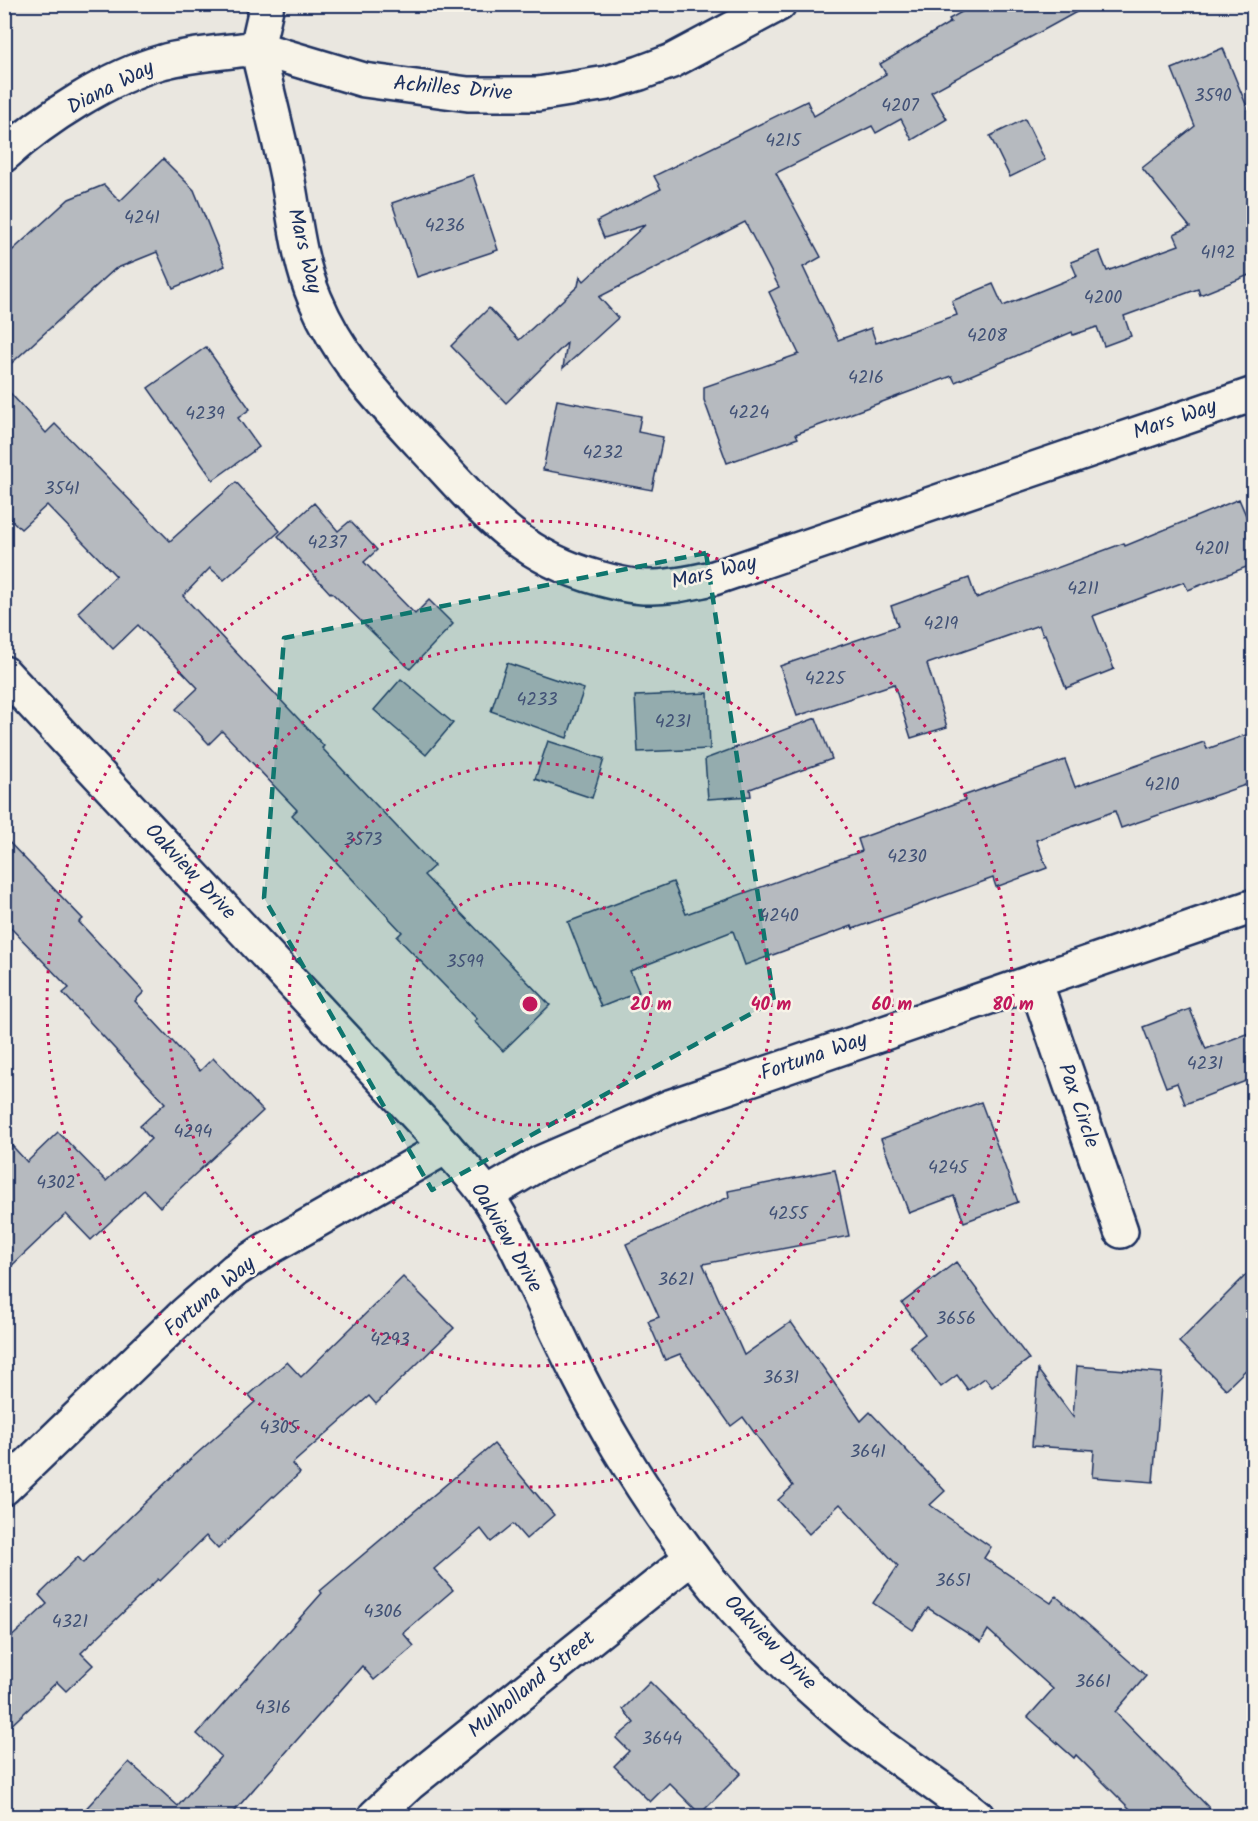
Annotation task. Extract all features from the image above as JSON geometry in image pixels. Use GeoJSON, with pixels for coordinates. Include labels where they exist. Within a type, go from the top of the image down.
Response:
{"type":"FeatureCollection","features":[{"type":"Feature","properties":{"kind":"street"},"geometry":{"type":"LineString","coordinates":[[257,48],[267,4]]}},
{"type":"Feature","properties":{"kind":"street","name":"Achilles Drive"},"geometry":{"type":"LineString","coordinates":[[257,48],[364,80],[468,94],[538,94],[572,90],[640,73],[672,61],[780,4]]}},
{"type":"Feature","properties":{"kind":"street","name":"Diana Way"},"geometry":{"type":"LineString","coordinates":[[4,155],[65,110],[130,74],[162,62],[257,48]]}},
{"type":"Feature","properties":{"kind":"street","name":"Mars Way"},"geometry":{"type":"LineString","coordinates":[[257,48],[287,175],[306,277],[334,339],[356,372],[377,397],[495,524],[529,550],[557,565],[616,583],[647,587],[681,585],[714,578],[1254,394]]}},
{"type":"Feature","properties":{"kind":"street","name":"Oakview Drive"},"geometry":{"type":"LineString","coordinates":[[4,673],[446,1147],[486,1195],[518,1250],[591,1402],[646,1492],[692,1557],[754,1631],[851,1723],[977,1816]]}},
{"type":"Feature","properties":{"kind":"street","name":"Fortuna Way"},"geometry":{"type":"LineString","coordinates":[[486,1195],[540,1163],[672,1106],[1254,906]]}},
{"type":"Feature","properties":{"kind":"street","name":"Pax Circle"},"geometry":{"type":"LineString","coordinates":[[1035,981],[1121,1231]]}},
{"type":"Feature","properties":{"kind":"street","name":"Fortuna Way"},"geometry":{"type":"LineString","coordinates":[[4,1488],[193,1306],[235,1270],[267,1249],[446,1147]]}},
{"type":"Feature","properties":{"kind":"street","name":"Mulholland Street"},"geometry":{"type":"LineString","coordinates":[[375,1816],[409,1784],[692,1557]]}},
{"type":"Feature","properties":{"kind":"highlighted area"},"geometry":{"type":"Polygon","coordinates":[[[706,553],[774,1001],[432,1190],[264,898],[284,638],[706,553]]]}},
{"type":"Feature","properties":{"kind":"building"},"geometry":{"type":"Polygon","coordinates":[[[976,4],[1091,4],[931,92],[947,119],[912,140],[901,119],[876,133],[872,126],[776,173],[821,257],[803,267],[838,340],[871,328],[876,343],[957,315],[952,301],[993,284],[1003,306],[1077,276],[1071,262],[1099,251],[1107,271],[1179,245],[1174,234],[1190,227],[1142,168],[1195,126],[1172,69],[1223,48],[1254,124],[1254,273],[1200,295],[1198,289],[1124,316],[1131,336],[1104,346],[1097,327],[1073,335],[1072,332],[955,382],[952,376],[796,434],[798,438],[727,463],[704,400],[704,387],[799,354],[769,292],[779,287],[745,222],[599,297],[618,318],[563,368],[567,343],[506,403],[451,346],[489,308],[519,340],[578,286],[580,276],[584,281],[645,225],[604,238],[597,221],[661,189],[654,176],[807,101],[814,116],[886,74],[880,64],[951,22],[949,19],[976,4]]]}},
{"type":"Feature","properties":{"kind":"building"},"geometry":{"type":"Polygon","coordinates":[[[1025,119],[1045,160],[1010,177],[990,136],[1025,119]]]}},
{"type":"Feature","properties":{"kind":"building"},"geometry":{"type":"Polygon","coordinates":[[[163,159],[194,190],[225,266],[173,288],[157,252],[115,269],[4,370],[4,258],[69,199],[104,185],[120,201],[163,159]]]}},
{"type":"Feature","properties":{"kind":"building"},"geometry":{"type":"Polygon","coordinates":[[[473,175],[498,250],[417,277],[392,203],[473,175]]]}},
{"type":"Feature","properties":{"kind":"building"},"geometry":{"type":"Polygon","coordinates":[[[206,347],[250,409],[238,418],[259,447],[213,480],[148,388],[206,347]]]}},
{"type":"Feature","properties":{"kind":"building"},"geometry":{"type":"Polygon","coordinates":[[[4,386],[46,433],[55,424],[170,541],[236,482],[280,531],[224,580],[210,568],[183,596],[434,866],[424,875],[550,1005],[503,1051],[474,1021],[477,1019],[397,937],[402,932],[292,815],[297,810],[222,731],[209,744],[176,709],[198,688],[138,625],[113,649],[78,612],[116,576],[47,505],[21,529],[4,513],[4,386]]]}},
{"type":"Feature","properties":{"kind":"building"},"geometry":{"type":"Polygon","coordinates":[[[557,400],[641,416],[638,432],[663,437],[652,490],[543,470],[557,400]]]}},
{"type":"Feature","properties":{"kind":"building"},"geometry":{"type":"Polygon","coordinates":[[[1239,499],[1254,534],[1254,564],[1188,590],[1184,582],[1093,616],[1114,669],[1066,688],[1045,634],[1043,635],[1039,625],[927,664],[947,727],[911,738],[894,684],[797,716],[780,666],[898,626],[891,606],[969,578],[976,598],[1124,543],[1125,546],[1239,499]]]}},
{"type":"Feature","properties":{"kind":"building"},"geometry":{"type":"Polygon","coordinates":[[[314,503],[338,531],[350,521],[377,550],[364,562],[415,614],[429,600],[453,624],[410,669],[330,593],[278,536],[314,503]]]}},
{"type":"Feature","properties":{"kind":"building"},"geometry":{"type":"Polygon","coordinates":[[[507,663],[584,689],[567,738],[491,711],[507,663]]]}},
{"type":"Feature","properties":{"kind":"building"},"geometry":{"type":"Polygon","coordinates":[[[401,679],[453,723],[426,755],[374,710],[401,679]]]}},
{"type":"Feature","properties":{"kind":"building"},"geometry":{"type":"Polygon","coordinates":[[[708,693],[710,749],[638,752],[635,696],[708,693]]]}},
{"type":"Feature","properties":{"kind":"building"},"geometry":{"type":"Polygon","coordinates":[[[816,718],[832,759],[750,789],[751,796],[708,799],[705,759],[816,718]]]}},
{"type":"Feature","properties":{"kind":"building"},"geometry":{"type":"Polygon","coordinates":[[[1254,732],[1254,782],[1121,828],[1115,811],[1036,840],[1047,868],[996,887],[993,878],[745,965],[733,931],[630,971],[639,992],[601,1007],[568,922],[673,882],[686,914],[862,851],[858,839],[965,800],[963,796],[1065,760],[1075,787],[1204,742],[1207,749],[1254,732]]]}},
{"type":"Feature","properties":{"kind":"building"},"geometry":{"type":"Polygon","coordinates":[[[548,741],[604,759],[592,798],[535,779],[548,741]]]}},
{"type":"Feature","properties":{"kind":"building"},"geometry":{"type":"Polygon","coordinates":[[[4,837],[83,919],[79,922],[144,992],[135,1001],[200,1071],[213,1058],[263,1111],[160,1207],[144,1190],[91,1240],[66,1214],[4,1273],[4,1137],[27,1162],[58,1132],[106,1181],[151,1139],[140,1126],[165,1103],[63,993],[69,988],[4,921],[4,837]]]}},
{"type":"Feature","properties":{"kind":"building"},"geometry":{"type":"Polygon","coordinates":[[[1190,1009],[1206,1049],[1254,1031],[1254,1078],[1185,1104],[1177,1083],[1166,1087],[1143,1027],[1190,1009]]]}},
{"type":"Feature","properties":{"kind":"building"},"geometry":{"type":"Polygon","coordinates":[[[981,1102],[1018,1202],[964,1222],[954,1196],[909,1213],[881,1139],[981,1102]]]}},
{"type":"Feature","properties":{"kind":"building"},"geometry":{"type":"Polygon","coordinates":[[[835,1170],[849,1236],[703,1264],[744,1355],[791,1322],[861,1421],[870,1412],[945,1491],[930,1505],[991,1547],[984,1558],[1051,1603],[1056,1596],[1146,1676],[1115,1712],[1217,1816],[1137,1816],[1076,1755],[1074,1758],[1028,1717],[1053,1689],[988,1630],[981,1642],[928,1608],[913,1630],[873,1603],[898,1566],[840,1504],[809,1534],[778,1500],[793,1486],[743,1417],[731,1426],[680,1354],[665,1360],[648,1321],[659,1317],[626,1244],[729,1197],[728,1191],[835,1170]]]}},
{"type":"Feature","properties":{"kind":"building"},"geometry":{"type":"Polygon","coordinates":[[[956,1262],[1029,1359],[992,1387],[985,1378],[968,1390],[957,1375],[941,1387],[910,1346],[925,1334],[902,1303],[956,1262]]]}},
{"type":"Feature","properties":{"kind":"building"},"geometry":{"type":"Polygon","coordinates":[[[1254,1267],[1254,1362],[1226,1389],[1179,1342],[1254,1267]]]}},
{"type":"Feature","properties":{"kind":"building"},"geometry":{"type":"Polygon","coordinates":[[[403,1277],[454,1328],[376,1404],[369,1396],[292,1464],[300,1473],[218,1549],[206,1536],[160,1581],[158,1579],[81,1653],[93,1665],[66,1691],[57,1682],[4,1732],[4,1644],[47,1604],[39,1595],[78,1557],[83,1563],[184,1465],[255,1402],[249,1395],[287,1362],[301,1377],[403,1277]]]}},
{"type":"Feature","properties":{"kind":"building"},"geometry":{"type":"Polygon","coordinates":[[[1077,1366],[1162,1373],[1153,1482],[1092,1477],[1094,1450],[1032,1446],[1038,1370],[1073,1417],[1077,1366]]]}},
{"type":"Feature","properties":{"kind":"building"},"geometry":{"type":"Polygon","coordinates":[[[494,1444],[554,1515],[526,1539],[513,1524],[491,1542],[481,1529],[434,1569],[453,1590],[403,1633],[414,1646],[374,1680],[362,1666],[230,1816],[79,1816],[129,1762],[178,1806],[221,1756],[197,1734],[322,1593],[320,1591],[494,1444]]]}},
{"type":"Feature","properties":{"kind":"building"},"geometry":{"type":"Polygon","coordinates":[[[650,1682],[741,1773],[700,1814],[669,1783],[650,1802],[614,1766],[629,1751],[616,1738],[634,1723],[623,1709],[650,1682]]]}}]}
